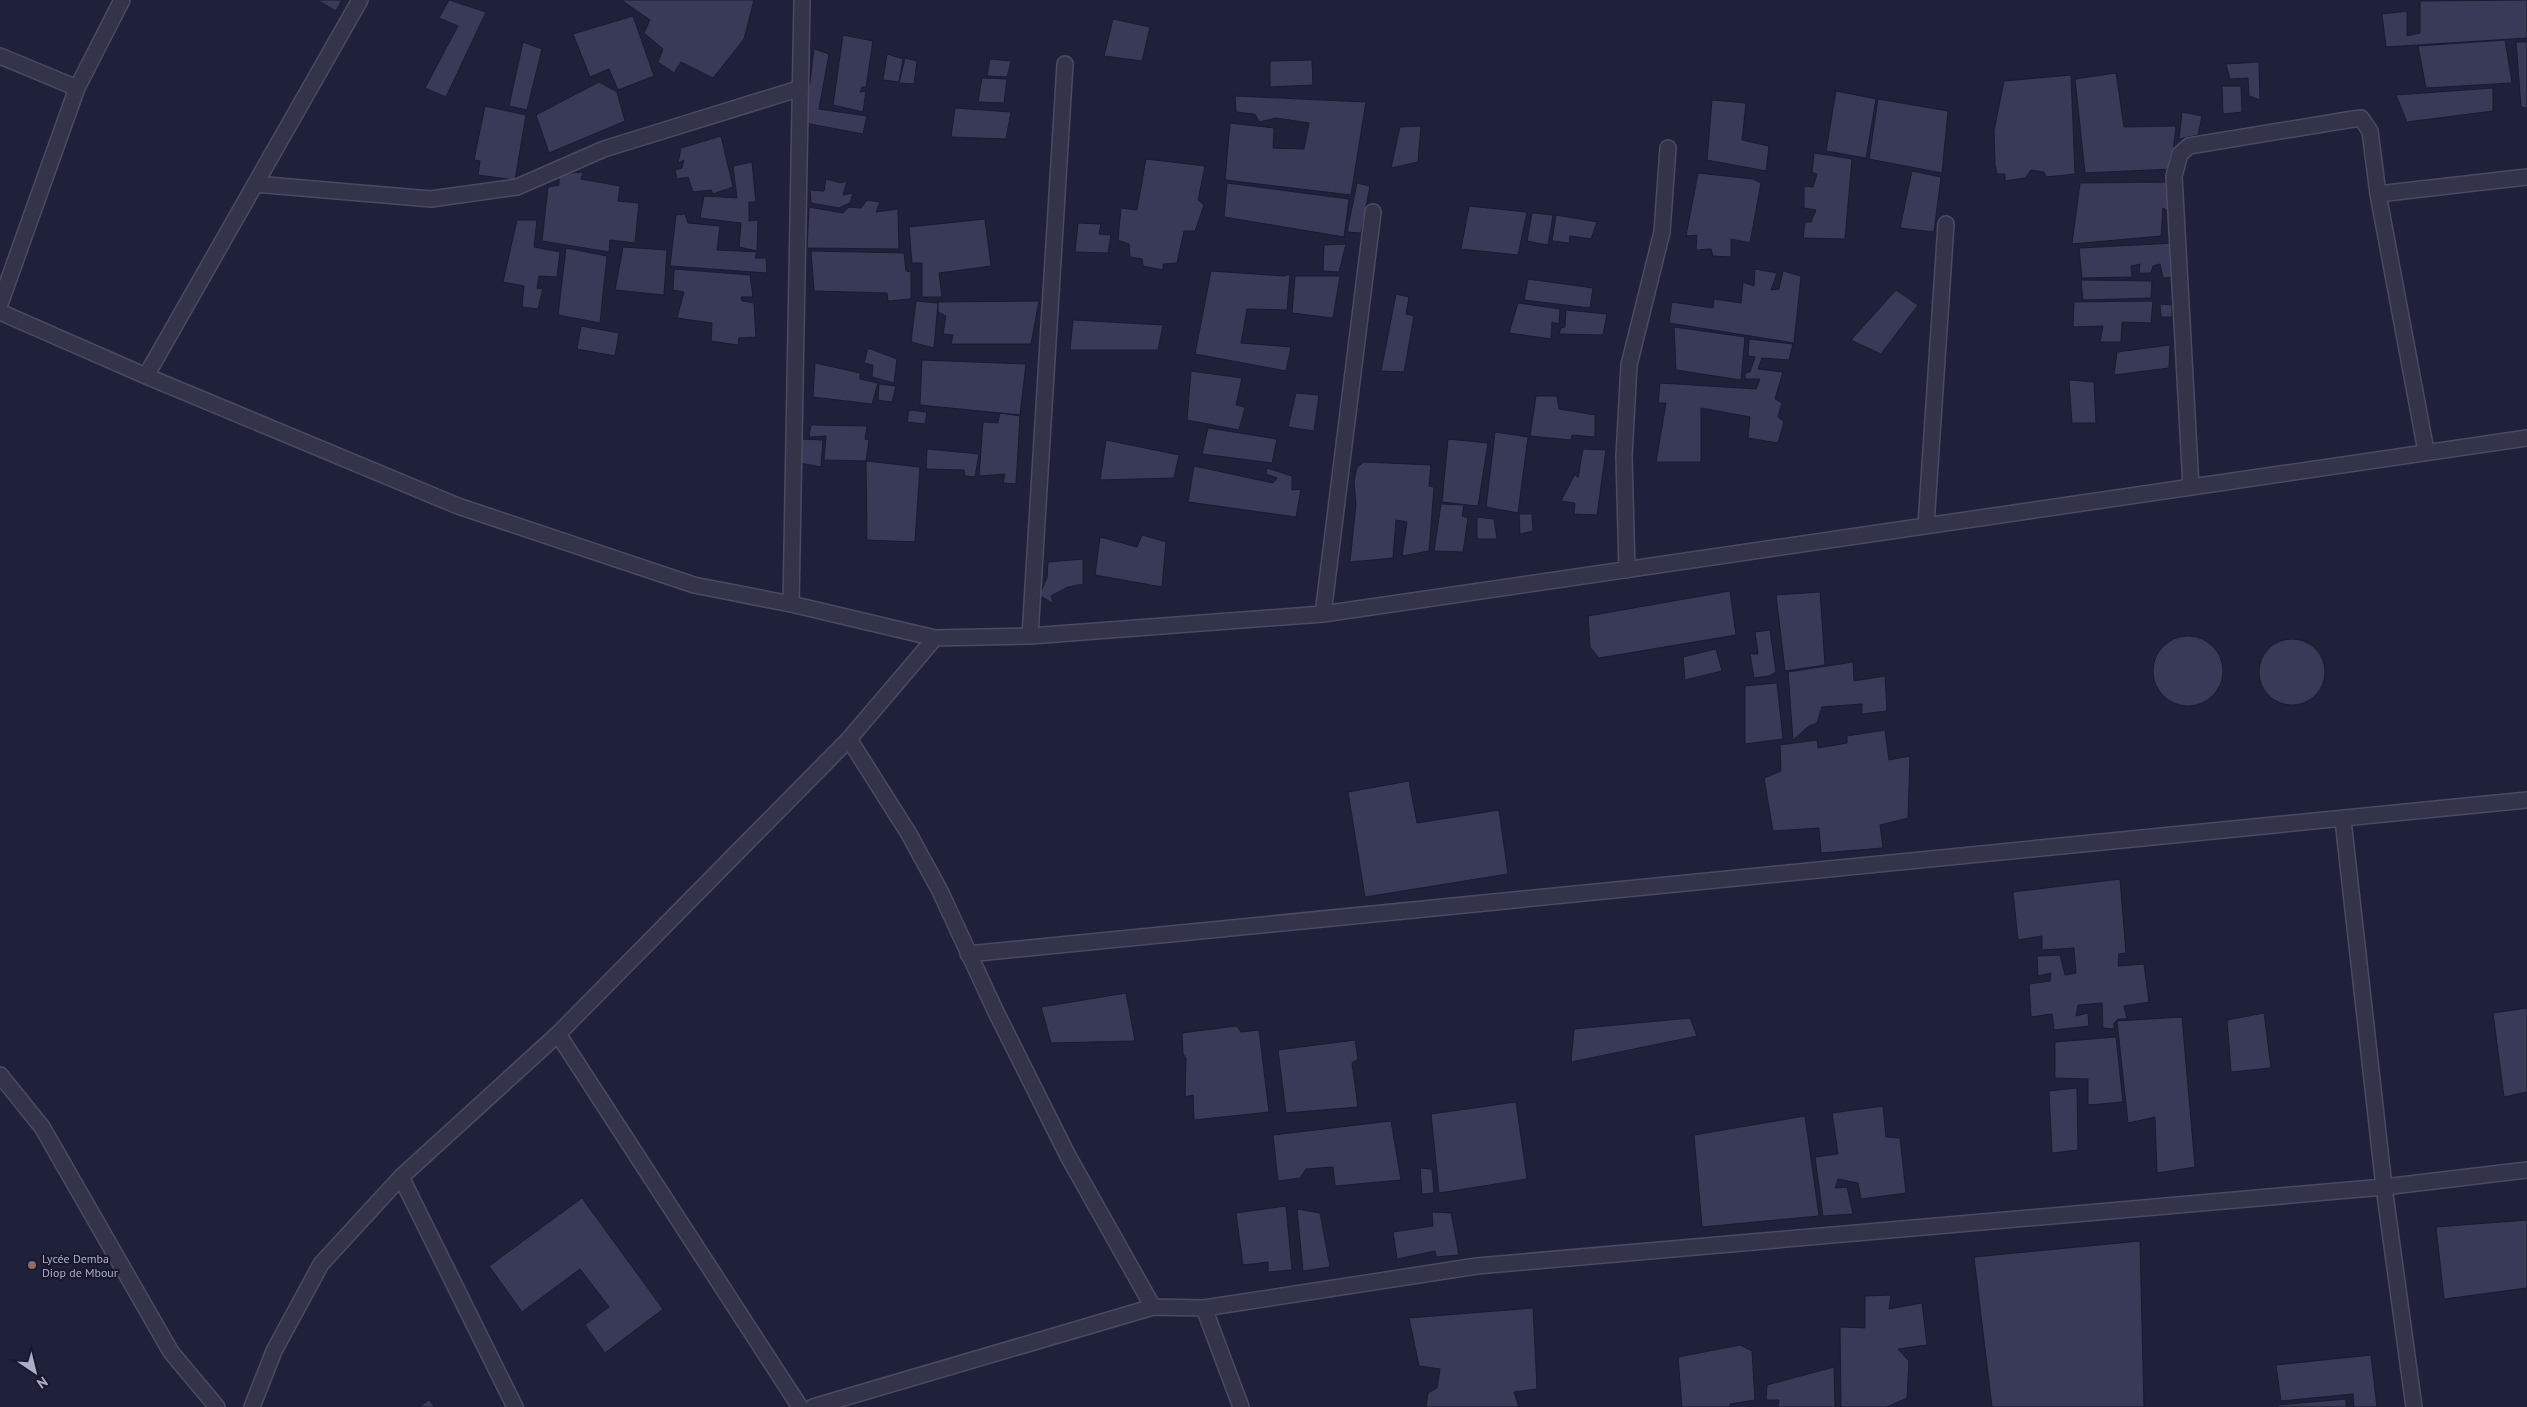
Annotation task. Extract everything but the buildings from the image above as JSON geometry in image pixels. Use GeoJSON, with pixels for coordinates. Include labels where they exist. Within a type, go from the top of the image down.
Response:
{"type":"FeatureCollection","features":[{"type":"Feature","properties":{"kind":"street"},"geometry":{"type":"LineString","coordinates":[[0,304],[77,88],[122,0]]}},
{"type":"Feature","properties":{"kind":"street"},"geometry":{"type":"LineString","coordinates":[[146,376],[360,0]]}},
{"type":"Feature","properties":{"kind":"street"},"geometry":{"type":"LineString","coordinates":[[791,604],[802,0]]}},
{"type":"Feature","properties":{"kind":"street"},"geometry":{"type":"LineString","coordinates":[[0,56],[77,88]]}},
{"type":"Feature","properties":{"kind":"street"},"geometry":{"type":"LineString","coordinates":[[1030,636],[1065,64]]}},
{"type":"Feature","properties":{"kind":"street"},"geometry":{"type":"LineString","coordinates":[[255,184],[431,199],[517,187],[604,149],[801,88]]}},
{"type":"Feature","properties":{"kind":"street"},"geometry":{"type":"LineString","coordinates":[[2191,487],[2174,176],[2180,154],[2189,146],[2361,118],[2370,131],[2378,194],[2426,451]]}},
{"type":"Feature","properties":{"kind":"street"},"geometry":{"type":"LineString","coordinates":[[1627,570],[1624,456],[1629,365],[1662,232],[1668,148]]}},
{"type":"Feature","properties":{"kind":"street"},"geometry":{"type":"LineString","coordinates":[[2378,194],[2527,177]]}},
{"type":"Feature","properties":{"kind":"street"},"geometry":{"type":"LineString","coordinates":[[1323,614],[1373,212]]}},
{"type":"Feature","properties":{"kind":"street"},"geometry":{"type":"LineString","coordinates":[[1926,525],[1946,224]]}},
{"type":"Feature","properties":{"kind":"street"},"geometry":{"type":"LineString","coordinates":[[0,312],[146,376],[458,506],[694,585],[791,604],[934,638],[1030,636],[1323,614],[2426,451],[2527,438]]}},
{"type":"Feature","properties":{"kind":"street"},"geometry":{"type":"LineString","coordinates":[[252,1407],[274,1351],[320,1264],[401,1177],[558,1034],[849,739],[934,638]]}},
{"type":"Feature","properties":{"kind":"street"},"geometry":{"type":"LineString","coordinates":[[849,739],[931,874],[968,954],[1068,1156],[1153,1307]]}},
{"type":"Feature","properties":{"kind":"street"},"geometry":{"type":"LineString","coordinates":[[968,954],[2343,820],[2527,800]]}},
{"type":"Feature","properties":{"kind":"street"},"geometry":{"type":"LineString","coordinates":[[2343,820],[2384,1187],[2414,1407]]}},
{"type":"Feature","properties":{"kind":"street"},"geometry":{"type":"LineString","coordinates":[[558,1034],[800,1407]]}},
{"type":"Feature","properties":{"kind":"street"},"geometry":{"type":"LineString","coordinates":[[0,1075],[42,1127],[171,1352],[217,1407]]}},
{"type":"Feature","properties":{"kind":"street"},"geometry":{"type":"LineString","coordinates":[[813,1407],[1153,1307],[1204,1308],[1477,1266],[2384,1187],[2527,1170]]}},
{"type":"Feature","properties":{"kind":"street"},"geometry":{"type":"LineString","coordinates":[[401,1177],[515,1407]]}},
{"type":"Feature","properties":{"kind":"street"},"geometry":{"type":"LineString","coordinates":[[1204,1308],[1241,1407]]}},
{"type":"Feature","properties":{"kind":"place","name":"Lycée Demba Diop de Mbour"},"geometry":{"type":"Point","coordinates":[32,1265]}}]}
